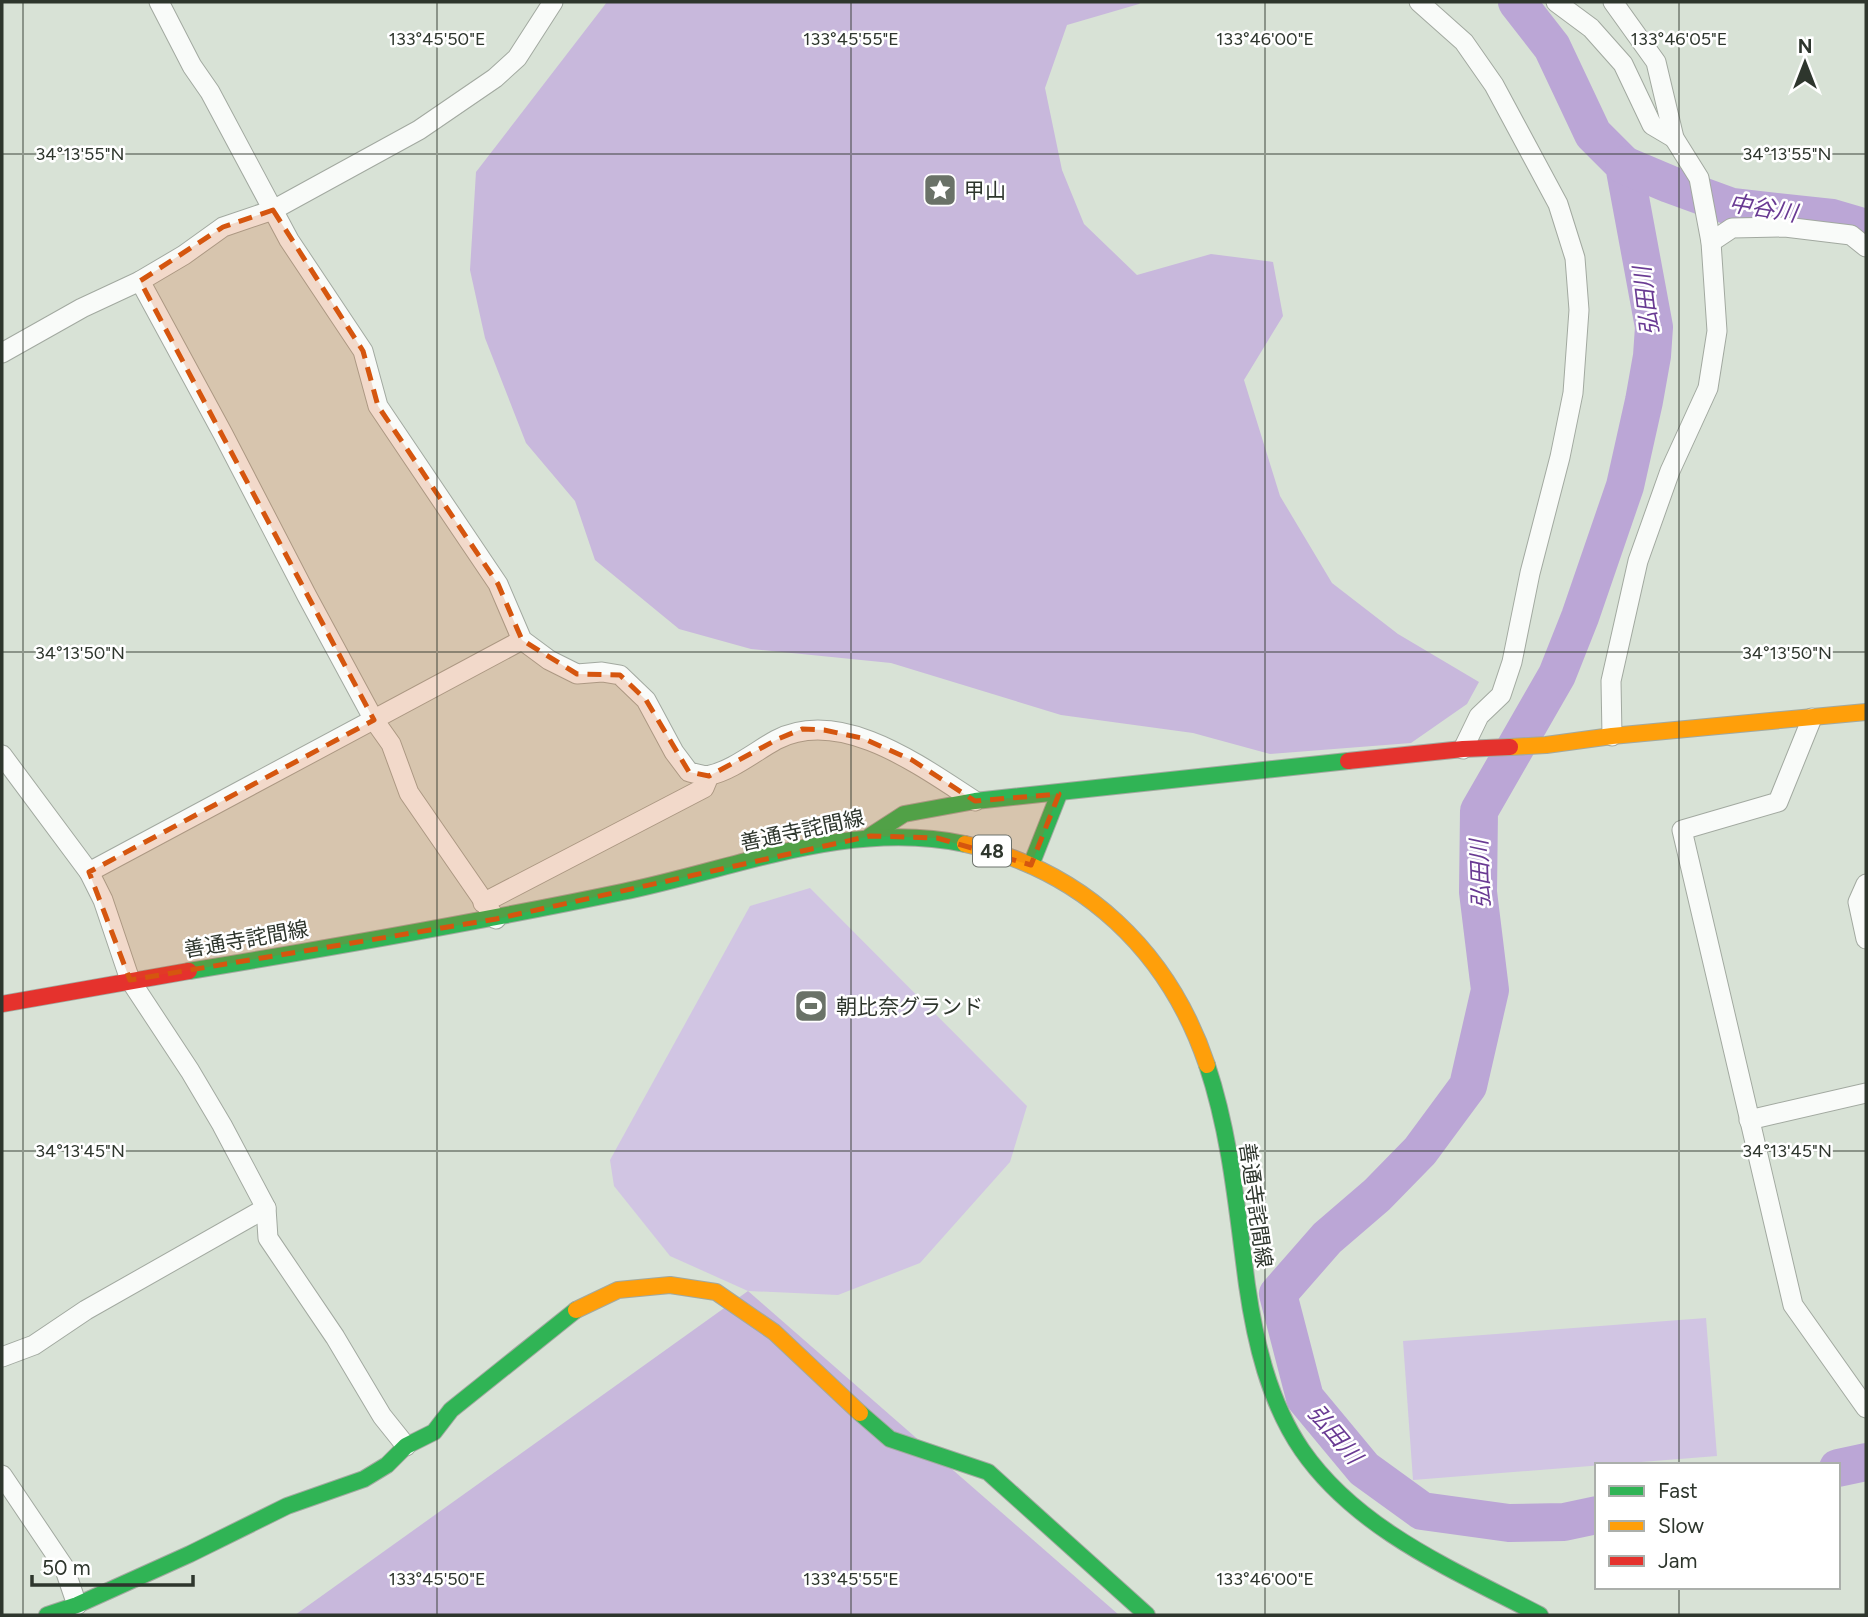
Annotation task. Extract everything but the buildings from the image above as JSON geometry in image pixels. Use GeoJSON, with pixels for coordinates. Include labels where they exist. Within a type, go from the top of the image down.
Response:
{"type":"FeatureCollection","features":[{"type":"Feature","properties":{"kind":"street"},"geometry":{"type":"LineString","coordinates":[[159,2],[289,240],[363,351],[378,406],[498,584],[522,640],[549,660],[577,674],[602,672],[620,675],[646,700],[674,752],[689,772],[709,776],[802,729],[824,730],[862,738],[912,760],[975,801]]}},
{"type":"Feature","properties":{"kind":"street"},"geometry":{"type":"LineString","coordinates":[[2,353],[82,308],[140,281],[184,255],[223,227],[273,210],[419,130],[495,78],[517,58],[553,2]]}},
{"type":"Feature","properties":{"kind":"street"},"geometry":{"type":"LineString","coordinates":[[1419,2],[1464,42],[1494,85],[1558,204],[1575,258],[1579,310],[1573,393],[1560,457],[1530,573],[1512,662],[1501,695],[1479,716],[1471,749]]}},
{"type":"Feature","properties":{"kind":"street"},"geometry":{"type":"LineString","coordinates":[[1556,2],[1591,28],[1623,64],[1652,125],[1674,138]]}},
{"type":"Feature","properties":{"kind":"street"},"geometry":{"type":"LineString","coordinates":[[1612,736],[1611,681],[1638,561],[1670,471],[1708,388],[1717,331],[1711,242],[1699,178],[1674,138],[1656,62],[1613,2]]}},
{"type":"Feature","properties":{"kind":"street"},"geometry":{"type":"LineString","coordinates":[[1711,242],[1731,228],[1786,227],[1851,235],[1866,247]]}},
{"type":"Feature","properties":{"kind":"street"},"geometry":{"type":"LineString","coordinates":[[140,281],[374,720],[391,744],[409,793],[490,911],[704,788],[709,776]]}},
{"type":"Feature","properties":{"kind":"street"},"geometry":{"type":"LineString","coordinates":[[89,872],[522,640]]}},
{"type":"Feature","properties":{"kind":"street"},"geometry":{"type":"LineString","coordinates":[[870,836],[904,814],[975,801],[1471,749],[1537,746],[1612,736],[1866,712]]}},
{"type":"Feature","properties":{"kind":"street"},"geometry":{"type":"LineString","coordinates":[[1812,718],[1778,802],[1682,830],[1793,1305],[1866,1408]]}},
{"type":"Feature","properties":{"kind":"street"},"geometry":{"type":"LineString","coordinates":[[2,755],[89,872],[103,900],[130,980],[190,1071],[266,1208],[268,1238],[335,1337],[382,1416],[406,1446]]}},
{"type":"Feature","properties":{"kind":"street"},"geometry":{"type":"LineString","coordinates":[[1031,865],[1059,794]]}},
{"type":"Feature","properties":{"kind":"street","name":"善通寺詫間線"},"geometry":{"type":"LineString","coordinates":[[2,1004],[490,911],[664,884],[796,850],[870,836],[937,838],[986,849],[1031,865],[1079,891],[1128,933],[1166,977],[1194,1031],[1218,1098],[1234,1179],[1248,1297],[1260,1354],[1277,1406],[1303,1452],[1340,1494],[1399,1538],[1540,1615]]}},
{"type":"Feature","properties":{"kind":"street"},"geometry":{"type":"LineString","coordinates":[[1866,884],[1858,902],[1866,939]]}},
{"type":"Feature","properties":{"kind":"street"},"geometry":{"type":"LineString","coordinates":[[1749,1120],[1866,1093]]}},
{"type":"Feature","properties":{"kind":"street"},"geometry":{"type":"LineString","coordinates":[[2,1357],[34,1345],[86,1310],[266,1208]]}},
{"type":"Feature","properties":{"kind":"street"},"geometry":{"type":"LineString","coordinates":[[47,1615],[77,1605],[190,1555],[287,1506],[365,1479],[387,1465],[406,1446],[434,1432],[451,1410],[526,1352],[571,1312],[618,1290],[670,1285],[716,1293],[774,1332],[832,1389],[890,1438],[988,1472],[1147,1615]]}},
{"type":"Feature","properties":{"kind":"street"},"geometry":{"type":"LineString","coordinates":[[2,1475],[64,1567],[77,1605]]}},
{"type":"Feature","properties":{"kind":"highlighted area"},"geometry":{"type":"Polygon","coordinates":[[[273,210],[363,351],[378,406],[498,584],[522,640],[577,674],[620,675],[646,700],[689,772],[709,776],[802,729],[824,730],[862,738],[912,760],[975,801],[1059,794],[1031,865],[937,838],[870,836],[496,919],[130,980],[89,872],[374,720],[140,281],[223,227],[273,210]]]}},
{"type":"Feature","properties":{"kind":"shaded area"},"geometry":{"type":"Polygon","coordinates":[[[607,2],[1141,2],[1067,25],[1045,88],[1062,170],[1084,224],[1137,275],[1211,254],[1273,262],[1283,316],[1244,380],[1280,496],[1332,583],[1398,634],[1479,682],[1467,704],[1411,743],[1270,754],[1193,733],[1061,715],[891,663],[751,649],[679,629],[595,560],[575,501],[526,443],[485,338],[470,270],[476,172],[607,2]]]}},
{"type":"Feature","properties":{"kind":"shaded area","name":"朝比奈グランド"},"geometry":{"type":"Polygon","coordinates":[[[810,888],[1027,1106],[1010,1162],[920,1263],[838,1295],[748,1291],[670,1256],[614,1186],[610,1160],[750,906],[810,888]]]}},
{"type":"Feature","properties":{"kind":"shaded area"},"geometry":{"type":"Polygon","coordinates":[[[748,1291],[1119,1615],[295,1615],[748,1291]]]}},
{"type":"Feature","properties":{"kind":"shaded area"},"geometry":{"type":"Polygon","coordinates":[[[1706,1318],[1717,1456],[1595,1463],[1595,1466],[1413,1480],[1403,1341],[1706,1318]]]}},
{"type":"Feature","properties":{"kind":"waterway","name":"弘田川"},"geometry":{"type":"LineString","coordinates":[[1517,2],[1552,47],[1593,134],[1624,165],[1654,327],[1644,401],[1625,486],[1557,675],[1479,811],[1478,892],[1490,990],[1468,1086],[1420,1151],[1377,1195],[1327,1238],[1278,1294],[1305,1398],[1364,1469],[1422,1511],[1509,1523],[1564,1522],[1595,1515]]}},
{"type":"Feature","properties":{"kind":"waterway","name":"中谷川"},"geometry":{"type":"LineString","coordinates":[[1624,165],[1732,207],[1832,218],[1866,228]]}},
{"type":"Feature","properties":{"kind":"waterway","name":"弘田川"},"geometry":{"type":"LineString","coordinates":[[1840,1468],[1866,1462]]}},
{"type":"Feature","properties":{"kind":"traffic: fast"},"geometry":{"type":"LineString","coordinates":[[870,836],[904,814],[975,801],[1348,761]]}},
{"type":"Feature","properties":{"kind":"traffic: fast"},"geometry":{"type":"LineString","coordinates":[[1031,865],[1059,794]]}},
{"type":"Feature","properties":{"kind":"traffic: fast"},"geometry":{"type":"LineString","coordinates":[[189,971],[568,903],[835,842],[922,838],[965,844]]}},
{"type":"Feature","properties":{"kind":"traffic: fast"},"geometry":{"type":"LineString","coordinates":[[1207,1065],[1228,1147],[1250,1306],[1259,1349],[1272,1391],[1290,1431],[1325,1479],[1351,1504],[1380,1526],[1443,1565],[1540,1615]]}},
{"type":"Feature","properties":{"kind":"traffic: fast"},"geometry":{"type":"LineString","coordinates":[[47,1615],[77,1605],[190,1554],[287,1506],[364,1479],[387,1465],[406,1446],[434,1432],[451,1410],[576,1310]]}},
{"type":"Feature","properties":{"kind":"traffic: fast"},"geometry":{"type":"LineString","coordinates":[[860,1413],[890,1439],[988,1472],[1147,1615]]}},
{"type":"Feature","properties":{"kind":"traffic: slow"},"geometry":{"type":"LineString","coordinates":[[1510,747],[1866,712]]}},
{"type":"Feature","properties":{"kind":"traffic: slow"},"geometry":{"type":"LineString","coordinates":[[965,844],[1008,856],[1048,874],[1084,896],[1116,922],[1145,952],[1170,986],[1191,1024],[1207,1065]]}},
{"type":"Feature","properties":{"kind":"traffic: slow"},"geometry":{"type":"LineString","coordinates":[[576,1310],[618,1290],[670,1285],[716,1292],[774,1332],[860,1413]]}},
{"type":"Feature","properties":{"kind":"traffic: jam"},"geometry":{"type":"LineString","coordinates":[[1348,761],[1510,747]]}},
{"type":"Feature","properties":{"kind":"traffic: jam"},"geometry":{"type":"LineString","coordinates":[[2,1004],[189,971]]}},
{"type":"Feature","properties":{"kind":"place","name":"甲山"},"geometry":{"type":"Point","coordinates":[940,190]}},
{"type":"Feature","properties":{"kind":"place","name":"朝比奈グランド"},"geometry":{"type":"Point","coordinates":[811,1006]}}]}
